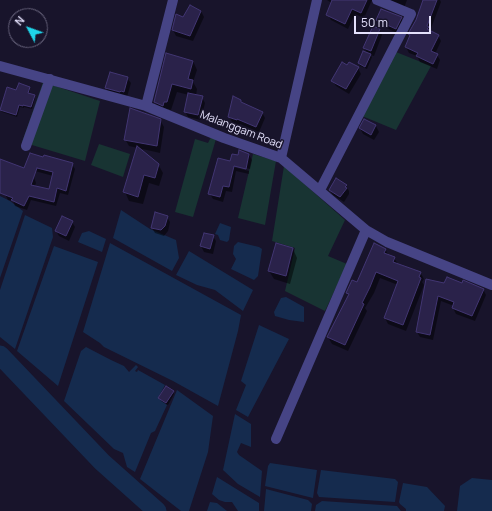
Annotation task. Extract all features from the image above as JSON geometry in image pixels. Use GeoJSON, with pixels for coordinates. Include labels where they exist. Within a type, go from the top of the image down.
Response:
{"type":"FeatureCollection","features":[{"type":"Feature","properties":{"kind":"street"},"geometry":{"type":"LineString","coordinates":[[146,106],[172,0]]}},
{"type":"Feature","properties":{"kind":"street"},"geometry":{"type":"LineString","coordinates":[[281,158],[317,0]]}},
{"type":"Feature","properties":{"kind":"street"},"geometry":{"type":"LineString","coordinates":[[320,190],[411,14],[377,0]]}},
{"type":"Feature","properties":{"kind":"street","name":"Malanggam Road"},"geometry":{"type":"LineString","coordinates":[[0,66],[146,106],[224,138],[281,158],[366,230],[387,242],[492,285]]}},
{"type":"Feature","properties":{"kind":"street"},"geometry":{"type":"LineString","coordinates":[[26,146],[50,79]]}},
{"type":"Feature","properties":{"kind":"street"},"geometry":{"type":"LineString","coordinates":[[276,439],[366,230]]}},
{"type":"Feature","properties":{"kind":"green space"},"geometry":{"type":"Polygon","coordinates":[[[396,52],[431,66],[396,130],[362,116],[396,52]]]}},
{"type":"Feature","properties":{"kind":"green space"},"geometry":{"type":"Polygon","coordinates":[[[43,82],[100,101],[85,161],[22,142],[43,82]]]}},
{"type":"Feature","properties":{"kind":"green space"},"geometry":{"type":"Polygon","coordinates":[[[211,137],[216,139],[193,217],[175,212],[195,139],[208,143],[211,137]]]}},
{"type":"Feature","properties":{"kind":"green space"},"geometry":{"type":"Polygon","coordinates":[[[99,144],[130,154],[123,177],[91,165],[99,144]]]}},
{"type":"Feature","properties":{"kind":"green space"},"geometry":{"type":"Polygon","coordinates":[[[253,154],[276,161],[265,225],[238,218],[253,154]]]}},
{"type":"Feature","properties":{"kind":"green space"},"geometry":{"type":"Polygon","coordinates":[[[284,166],[345,220],[328,256],[347,264],[325,311],[285,291],[295,248],[272,241],[284,166]]]}},
{"type":"Feature","properties":{"kind":"water"},"geometry":{"type":"Polygon","coordinates":[[[0,196],[10,201],[23,211],[0,278],[0,196]]]}},
{"type":"Feature","properties":{"kind":"water"},"geometry":{"type":"Polygon","coordinates":[[[121,210],[150,229],[176,240],[179,258],[172,271],[113,238],[121,210]]]}},
{"type":"Feature","properties":{"kind":"water"},"geometry":{"type":"Polygon","coordinates":[[[25,215],[52,228],[53,237],[15,349],[0,337],[0,290],[25,215]]]}},
{"type":"Feature","properties":{"kind":"water"},"geometry":{"type":"Polygon","coordinates":[[[220,223],[231,227],[229,240],[227,242],[220,240],[218,235],[215,234],[220,223]]]}},
{"type":"Feature","properties":{"kind":"water"},"geometry":{"type":"Polygon","coordinates":[[[89,231],[106,239],[102,252],[78,242],[82,233],[89,231]]]}},
{"type":"Feature","properties":{"kind":"water"},"geometry":{"type":"Polygon","coordinates":[[[238,242],[262,249],[258,276],[254,280],[231,269],[236,259],[233,254],[234,246],[238,242]]]}},
{"type":"Feature","properties":{"kind":"water"},"geometry":{"type":"Polygon","coordinates":[[[110,243],[241,315],[218,406],[173,381],[104,347],[83,332],[110,243]]]}},
{"type":"Feature","properties":{"kind":"water"},"geometry":{"type":"Polygon","coordinates":[[[54,246],[98,262],[58,386],[17,351],[54,246]]]}},
{"type":"Feature","properties":{"kind":"water"},"geometry":{"type":"Polygon","coordinates":[[[189,251],[253,290],[243,311],[215,290],[197,285],[176,275],[189,251]]]}},
{"type":"Feature","properties":{"kind":"water"},"geometry":{"type":"Polygon","coordinates":[[[286,297],[304,307],[304,322],[275,316],[274,312],[281,298],[286,297]]]}},
{"type":"Feature","properties":{"kind":"water"},"geometry":{"type":"Polygon","coordinates":[[[259,325],[289,339],[248,417],[236,410],[246,385],[241,381],[259,325]]]}},
{"type":"Feature","properties":{"kind":"water"},"geometry":{"type":"Polygon","coordinates":[[[86,347],[124,366],[129,372],[136,365],[138,367],[135,371],[137,372],[138,370],[165,385],[158,398],[167,405],[155,431],[151,433],[135,472],[127,467],[123,453],[114,449],[64,401],[81,351],[86,347]]]}},
{"type":"Feature","properties":{"kind":"water"},"geometry":{"type":"Polygon","coordinates":[[[177,390],[213,416],[208,452],[189,511],[181,511],[140,479],[177,390]]]}},
{"type":"Feature","properties":{"kind":"water"},"geometry":{"type":"Polygon","coordinates":[[[235,414],[251,424],[251,447],[241,443],[237,452],[262,471],[260,497],[238,484],[223,470],[235,414]]]}},
{"type":"Feature","properties":{"kind":"water"},"geometry":{"type":"Polygon","coordinates":[[[270,463],[317,470],[313,498],[265,486],[268,466],[270,463]]]}},
{"type":"Feature","properties":{"kind":"water"},"geometry":{"type":"Polygon","coordinates":[[[321,470],[395,479],[398,482],[395,502],[319,497],[317,493],[321,470]]]}},
{"type":"Feature","properties":{"kind":"water"},"geometry":{"type":"Polygon","coordinates":[[[217,477],[259,503],[259,511],[238,511],[232,502],[219,500],[212,494],[217,477]]]}},
{"type":"Feature","properties":{"kind":"water"},"geometry":{"type":"Polygon","coordinates":[[[472,478],[492,480],[492,511],[457,511],[460,486],[472,478]]]}},
{"type":"Feature","properties":{"kind":"water"},"geometry":{"type":"Polygon","coordinates":[[[403,483],[427,487],[445,506],[444,511],[406,511],[406,509],[399,502],[403,483]]]}},
{"type":"Feature","properties":{"kind":"water"},"geometry":{"type":"Polygon","coordinates":[[[266,489],[308,500],[312,504],[311,511],[264,511],[266,489]]]}},
{"type":"Feature","properties":{"kind":"water"},"geometry":{"type":"Polygon","coordinates":[[[322,501],[397,506],[401,511],[315,511],[316,505],[322,501]]]}},
{"type":"Feature","properties":{"kind":"water"},"geometry":{"type":"Polygon","coordinates":[[[210,502],[217,503],[227,511],[207,511],[210,502]]]}},
{"type":"Feature","properties":{"kind":"building"},"geometry":{"type":"Polygon","coordinates":[[[332,0],[367,0],[361,13],[352,9],[345,24],[326,15],[332,0]]]}},
{"type":"Feature","properties":{"kind":"building"},"geometry":{"type":"Polygon","coordinates":[[[423,0],[437,0],[427,26],[429,27],[427,29],[439,35],[431,51],[438,54],[433,64],[416,56],[418,53],[405,47],[410,35],[408,34],[416,20],[423,0]]]}},
{"type":"Feature","properties":{"kind":"building"},"geometry":{"type":"Polygon","coordinates":[[[190,5],[201,11],[190,36],[172,30],[176,14],[183,17],[190,5]]]}},
{"type":"Feature","properties":{"kind":"building"},"geometry":{"type":"Polygon","coordinates":[[[381,9],[402,17],[396,29],[376,20],[381,9]]]}},
{"type":"Feature","properties":{"kind":"building"},"geometry":{"type":"Polygon","coordinates":[[[373,26],[380,29],[371,51],[363,48],[373,26]]]}},
{"type":"Feature","properties":{"kind":"building"},"geometry":{"type":"Polygon","coordinates":[[[363,51],[371,54],[365,67],[358,63],[363,51]]]}},
{"type":"Feature","properties":{"kind":"building"},"geometry":{"type":"Polygon","coordinates":[[[166,53],[193,61],[188,79],[193,80],[191,89],[172,84],[167,102],[164,102],[163,106],[154,102],[166,53]]]}},
{"type":"Feature","properties":{"kind":"building"},"geometry":{"type":"Polygon","coordinates":[[[342,62],[347,65],[349,62],[359,67],[346,89],[331,81],[342,62]]]}},
{"type":"Feature","properties":{"kind":"building"},"geometry":{"type":"Polygon","coordinates":[[[110,72],[128,77],[124,92],[105,88],[110,72]]]}},
{"type":"Feature","properties":{"kind":"building"},"geometry":{"type":"Polygon","coordinates":[[[19,83],[30,87],[28,93],[35,95],[31,107],[19,105],[16,115],[0,110],[7,87],[16,90],[19,83]]]}},
{"type":"Feature","properties":{"kind":"building"},"geometry":{"type":"Polygon","coordinates":[[[188,93],[203,96],[198,115],[184,112],[188,93]]]}},
{"type":"Feature","properties":{"kind":"building"},"geometry":{"type":"Polygon","coordinates":[[[233,96],[241,100],[241,102],[263,112],[256,127],[228,117],[233,96]]]}},
{"type":"Feature","properties":{"kind":"building"},"geometry":{"type":"Polygon","coordinates":[[[130,108],[161,119],[157,146],[124,140],[130,108]]]}},
{"type":"Feature","properties":{"kind":"building"},"geometry":{"type":"Polygon","coordinates":[[[364,119],[376,125],[371,135],[359,128],[364,119]]]}},
{"type":"Feature","properties":{"kind":"building"},"geometry":{"type":"Polygon","coordinates":[[[137,146],[159,164],[155,178],[144,175],[138,197],[123,192],[137,146]]]}},
{"type":"Feature","properties":{"kind":"building"},"geometry":{"type":"Polygon","coordinates":[[[239,150],[249,154],[246,169],[234,166],[229,187],[223,186],[220,197],[208,194],[218,158],[230,161],[232,154],[238,155],[239,150]]]}},
{"type":"Feature","properties":{"kind":"building"},"geometry":{"type":"Polygon","coordinates":[[[30,153],[43,157],[44,155],[73,163],[66,191],[57,188],[54,202],[29,196],[24,206],[11,200],[13,198],[0,193],[0,159],[24,168],[30,153]],[[37,168],[31,185],[49,189],[53,172],[37,168]]]}},
{"type":"Feature","properties":{"kind":"building"},"geometry":{"type":"Polygon","coordinates":[[[336,178],[347,185],[345,187],[347,188],[340,197],[329,190],[336,178]]]}},
{"type":"Feature","properties":{"kind":"building"},"geometry":{"type":"Polygon","coordinates":[[[155,212],[168,216],[165,226],[161,230],[151,228],[155,212]]]}},
{"type":"Feature","properties":{"kind":"building"},"geometry":{"type":"Polygon","coordinates":[[[62,216],[73,221],[66,236],[55,231],[62,216]]]}},
{"type":"Feature","properties":{"kind":"building"},"geometry":{"type":"Polygon","coordinates":[[[204,233],[214,235],[210,249],[200,246],[204,233]]]}},
{"type":"Feature","properties":{"kind":"building"},"geometry":{"type":"Polygon","coordinates":[[[276,243],[293,248],[286,276],[268,271],[276,243]]]}},
{"type":"Feature","properties":{"kind":"building"},"geometry":{"type":"Polygon","coordinates":[[[374,243],[386,249],[384,253],[395,257],[393,262],[421,272],[419,277],[421,278],[403,325],[384,318],[398,281],[376,272],[362,303],[364,304],[345,345],[327,337],[349,294],[346,293],[352,280],[357,282],[374,243]]]}},
{"type":"Feature","properties":{"kind":"building"},"geometry":{"type":"Polygon","coordinates":[[[447,277],[462,283],[463,280],[484,289],[472,316],[452,308],[454,302],[438,296],[430,335],[416,332],[426,279],[444,283],[447,277]]]}},
{"type":"Feature","properties":{"kind":"building"},"geometry":{"type":"Polygon","coordinates":[[[166,386],[174,391],[166,403],[158,398],[166,386]]]}},
{"type":"Feature","properties":{"kind":"waterway"},"geometry":{"type":"LineString","coordinates":[[0,355],[102,462],[157,511]]}}]}
